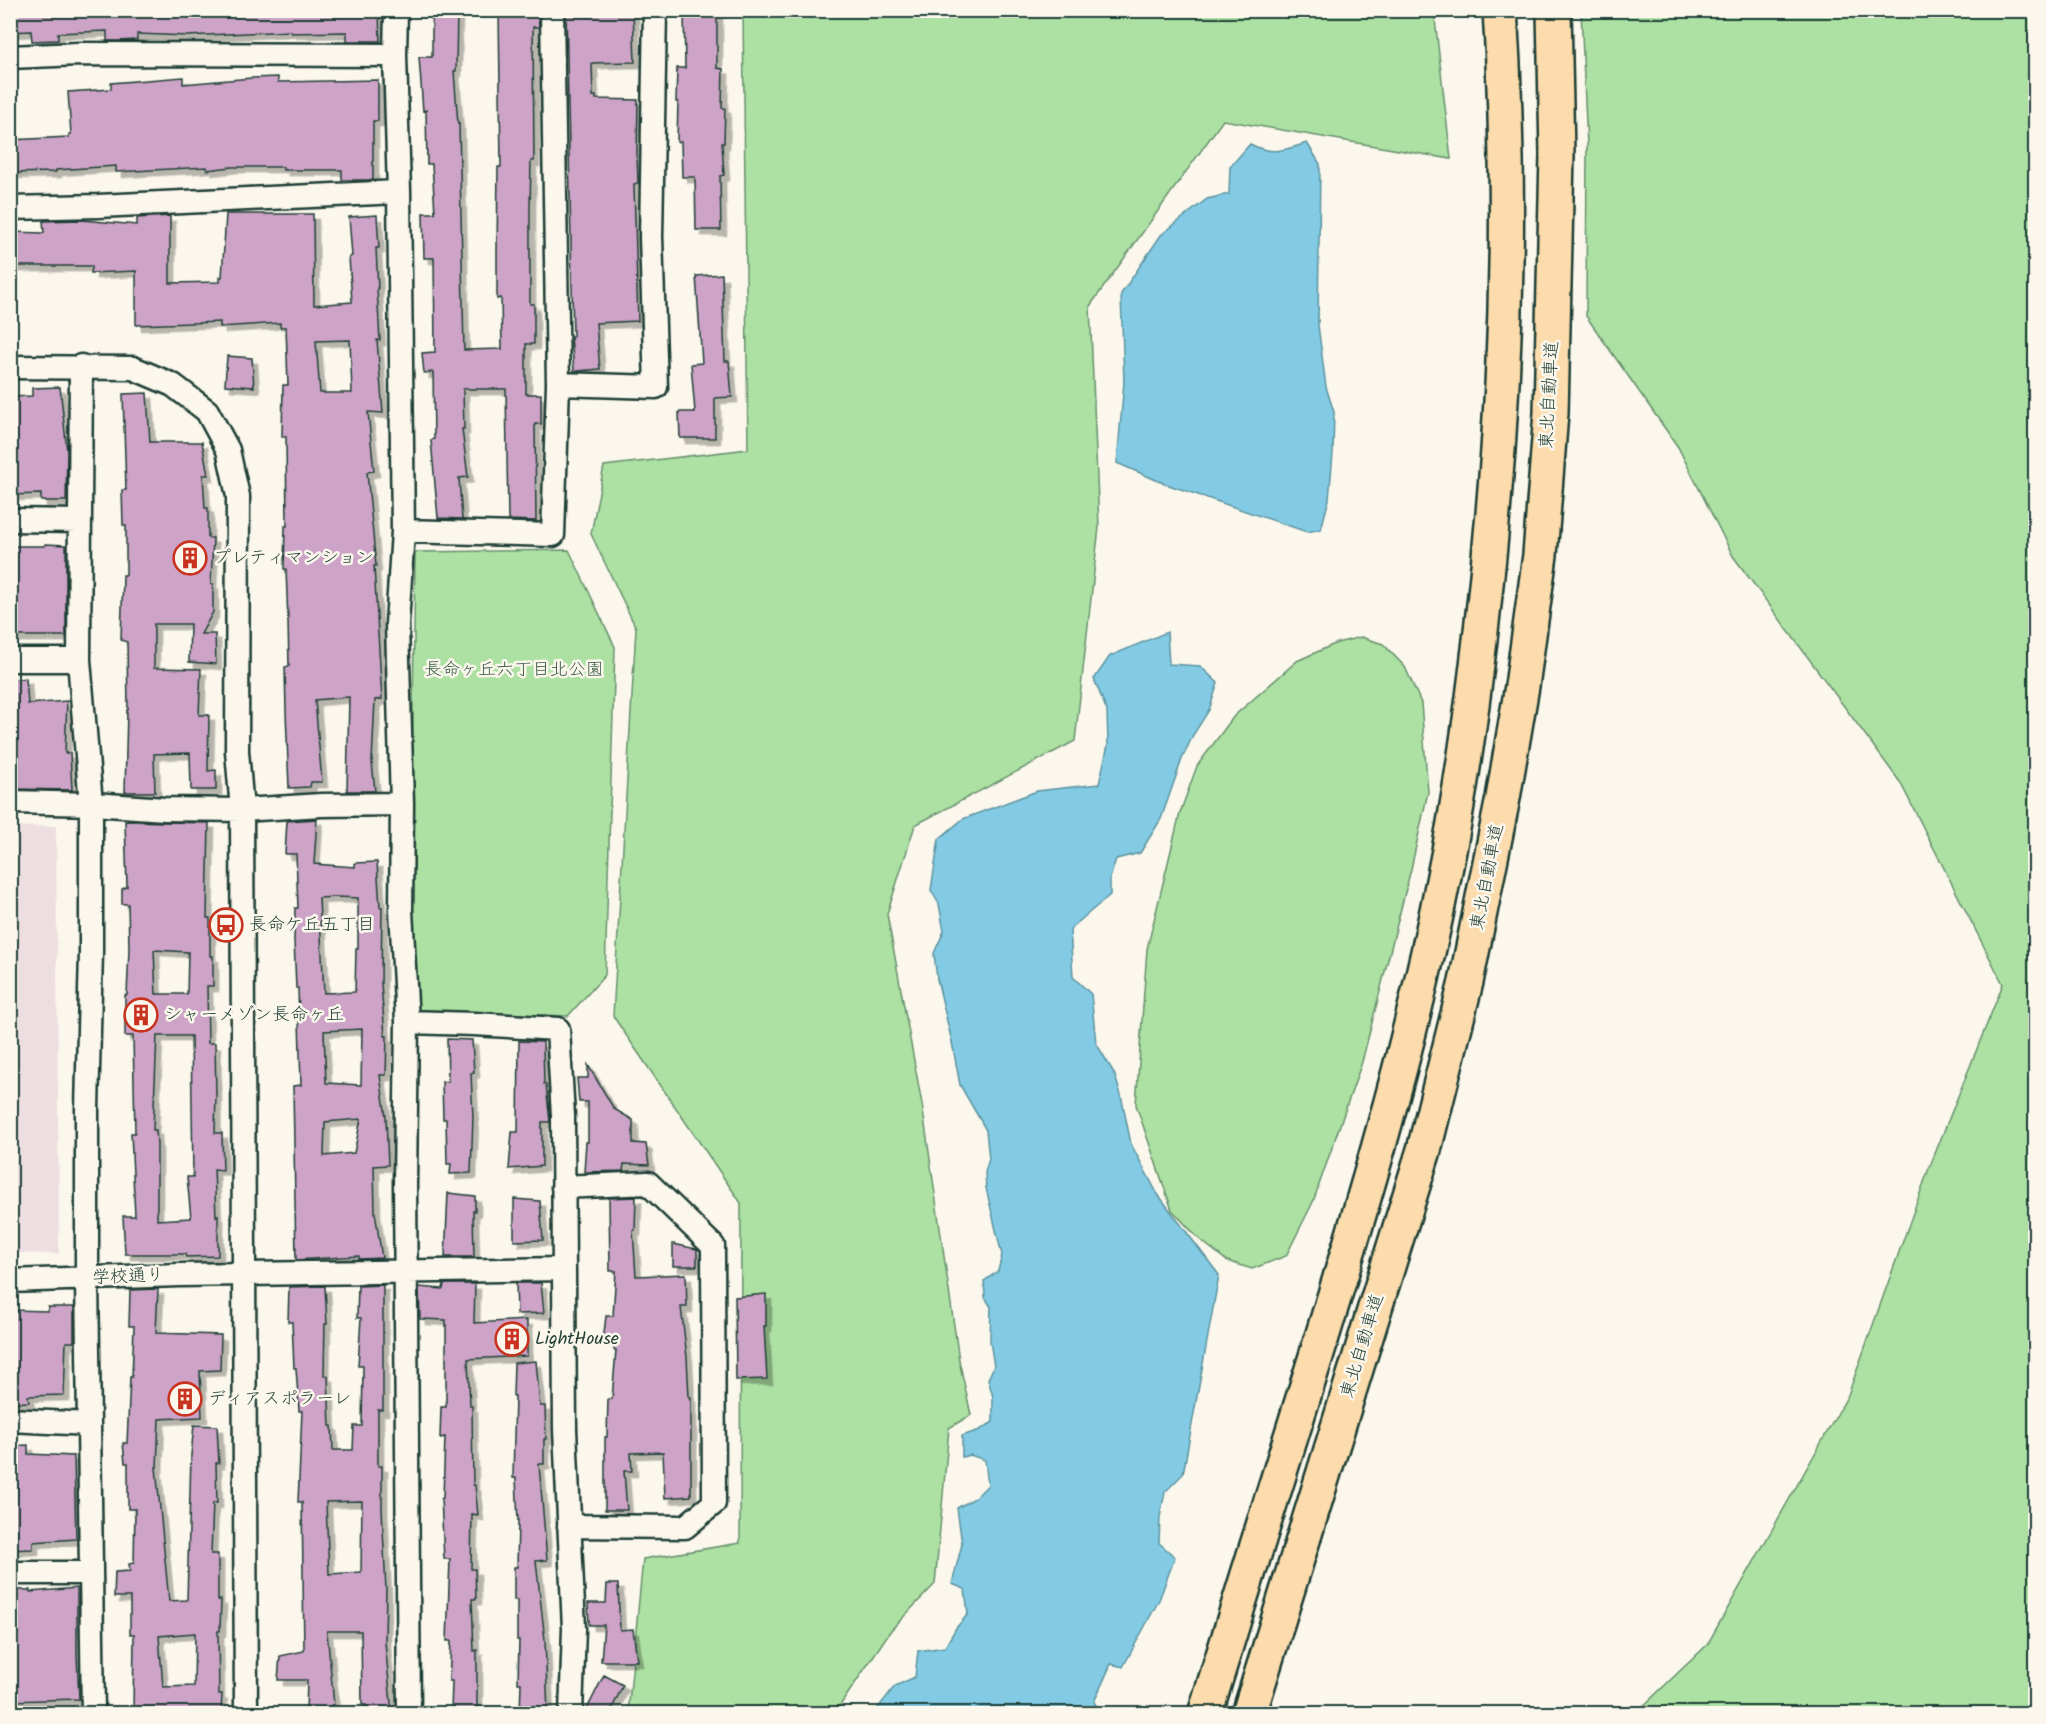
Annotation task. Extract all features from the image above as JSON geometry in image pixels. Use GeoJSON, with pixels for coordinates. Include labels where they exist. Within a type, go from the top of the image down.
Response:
{"type":"FeatureCollection","features":[{"type":"Feature","properties":{"kind":"highway"},"geometry":{"type":"LineString","coordinates":[[1205,1713],[1346,1259],[1379,1144],[1443,885],[1464,774],[1493,525],[1501,412],[1507,188],[1505,86],[1500,10]]}},
{"type":"Feature","properties":{"kind":"highway","name":"東北自動車道"},"geometry":{"type":"LineString","coordinates":[[1249,1713],[1424,1150],[1466,982],[1503,798],[1522,686],[1540,555],[1551,412],[1557,155],[1554,10]]}},
{"type":"Feature","properties":{"kind":"street"},"geometry":{"type":"LineString","coordinates":[[396,10],[403,531],[397,624],[402,804],[401,910],[407,1023],[409,1713]]}},
{"type":"Feature","properties":{"kind":"street"},"geometry":{"type":"LineString","coordinates":[[403,531],[553,535],[558,384],[552,10]]}},
{"type":"Feature","properties":{"kind":"street"},"geometry":{"type":"LineString","coordinates":[[558,384],[656,387],[651,237],[655,10]]}},
{"type":"Feature","properties":{"kind":"street"},"geometry":{"type":"LineString","coordinates":[[10,57],[78,54],[395,55]]}},
{"type":"Feature","properties":{"kind":"street"},"geometry":{"type":"LineString","coordinates":[[10,208],[399,192]]}},
{"type":"Feature","properties":{"kind":"street"},"geometry":{"type":"LineString","coordinates":[[81,366],[79,660],[91,804],[87,1279],[93,1713]]}},
{"type":"Feature","properties":{"kind":"street"},"geometry":{"type":"LineString","coordinates":[[10,367],[133,368],[173,385],[207,411],[228,450],[238,496],[237,751],[242,810],[246,1713]]}},
{"type":"Feature","properties":{"kind":"street"},"geometry":{"type":"LineString","coordinates":[[10,520],[79,521]]}},
{"type":"Feature","properties":{"kind":"street"},"geometry":{"type":"LineString","coordinates":[[10,660],[79,660]]}},
{"type":"Feature","properties":{"kind":"street"},"geometry":{"type":"LineString","coordinates":[[10,802],[242,810],[321,805],[402,804]]}},
{"type":"Feature","properties":{"kind":"street"},"geometry":{"type":"LineString","coordinates":[[407,1023],[474,1023],[558,1029],[563,1116],[565,1428],[574,1629],[571,1713]]}},
{"type":"Feature","properties":{"kind":"street"},"geometry":{"type":"LineString","coordinates":[[563,1187],[648,1183],[713,1246],[714,1503],[686,1527],[570,1526]]}},
{"type":"Feature","properties":{"kind":"street","name":"学校通り"},"geometry":{"type":"LineString","coordinates":[[10,1281],[406,1270],[564,1269]]}},
{"type":"Feature","properties":{"kind":"street"},"geometry":{"type":"LineString","coordinates":[[10,1420],[89,1425]]}},
{"type":"Feature","properties":{"kind":"street"},"geometry":{"type":"LineString","coordinates":[[10,1573],[90,1573]]}},
{"type":"Feature","properties":{"kind":"shaded area"},"geometry":{"type":"Polygon","coordinates":[[[56,826],[59,1254],[11,1253],[11,827],[56,826]]]}},
{"type":"Feature","properties":{"kind":"green space"},"geometry":{"type":"Polygon","coordinates":[[[743,11],[1434,11],[1451,159],[1223,120],[1090,306],[1099,527],[1075,741],[915,825],[887,914],[922,1104],[959,1360],[971,1415],[949,1428],[935,1584],[891,1630],[835,1713],[628,1713],[643,1559],[740,1543],[741,1203],[613,1016],[636,628],[591,534],[604,466],[748,449],[743,11]]]}},
{"type":"Feature","properties":{"kind":"green space"},"geometry":{"type":"Polygon","coordinates":[[[1581,11],[2035,11],[2035,1713],[1636,1713],[1707,1645],[1848,1395],[1928,1171],[2003,984],[1900,782],[1733,556],[1678,447],[1586,316],[1587,146],[1581,11]]]}},
{"type":"Feature","properties":{"kind":"green space","name":"長命ヶ丘六丁目北公園"},"geometry":{"type":"Polygon","coordinates":[[[569,550],[615,647],[605,975],[568,1016],[414,1010],[412,796],[415,552],[569,550]]]}},
{"type":"Feature","properties":{"kind":"green space"},"geometry":{"type":"Polygon","coordinates":[[[1361,637],[1383,644],[1405,667],[1421,703],[1428,792],[1362,1062],[1313,1202],[1286,1256],[1252,1269],[1227,1261],[1198,1238],[1172,1210],[1136,1105],[1147,949],[1180,813],[1197,766],[1234,716],[1297,661],[1337,643],[1361,637]]]}},
{"type":"Feature","properties":{"kind":"water"},"geometry":{"type":"Polygon","coordinates":[[[1307,143],[1320,164],[1318,325],[1326,387],[1334,412],[1329,499],[1321,529],[1307,532],[1163,483],[1117,463],[1124,382],[1121,294],[1161,235],[1207,199],[1229,194],[1230,167],[1250,144],[1272,151],[1307,143]]]}},
{"type":"Feature","properties":{"kind":"water"},"geometry":{"type":"Polygon","coordinates":[[[1167,632],[1169,664],[1200,666],[1218,683],[1209,710],[1193,735],[1182,759],[1161,819],[1140,853],[1116,859],[1110,878],[1110,895],[1070,929],[1073,977],[1091,994],[1096,1043],[1114,1073],[1131,1144],[1157,1193],[1219,1275],[1183,1474],[1165,1492],[1160,1517],[1159,1543],[1175,1557],[1159,1600],[1123,1667],[1111,1664],[1094,1702],[1101,1713],[874,1713],[895,1686],[915,1677],[918,1651],[945,1647],[956,1628],[968,1614],[965,1589],[952,1584],[962,1544],[957,1508],[975,1498],[988,1485],[985,1460],[970,1455],[962,1457],[962,1436],[980,1430],[993,1422],[993,1397],[988,1379],[994,1366],[990,1341],[991,1307],[985,1297],[984,1281],[998,1271],[1002,1255],[986,1188],[985,1172],[989,1159],[986,1130],[960,1085],[937,979],[934,953],[944,931],[939,904],[931,890],[939,839],[963,819],[1037,791],[1099,784],[1108,745],[1107,711],[1094,679],[1110,656],[1167,632]]]}},
{"type":"Feature","properties":{"kind":"building"},"geometry":{"type":"Polygon","coordinates":[[[10,10],[379,10],[380,41],[347,41],[347,32],[291,33],[291,31],[188,36],[137,34],[137,40],[107,41],[107,31],[58,33],[58,40],[32,41],[31,31],[10,32],[10,10]]]}},
{"type":"Feature","properties":{"kind":"building"},"geometry":{"type":"Polygon","coordinates":[[[432,10],[457,10],[456,71],[454,71],[459,124],[464,350],[502,349],[501,298],[497,299],[498,167],[501,167],[499,10],[538,10],[539,27],[533,27],[534,161],[531,161],[530,207],[530,304],[534,304],[534,344],[526,344],[526,394],[541,394],[541,424],[535,424],[536,521],[508,520],[506,389],[463,389],[464,429],[462,429],[468,477],[459,478],[462,519],[438,518],[431,440],[434,439],[433,372],[424,373],[422,353],[435,352],[434,258],[424,258],[423,213],[435,213],[432,164],[427,164],[426,110],[423,111],[419,57],[432,57],[432,10]]]}},
{"type":"Feature","properties":{"kind":"building"},"geometry":{"type":"Polygon","coordinates":[[[566,10],[633,10],[635,62],[592,63],[593,96],[596,96],[596,99],[638,100],[638,183],[634,184],[638,321],[596,323],[600,369],[578,371],[574,371],[571,336],[573,336],[566,10]]]}},
{"type":"Feature","properties":{"kind":"building"},"geometry":{"type":"Polygon","coordinates":[[[684,10],[717,10],[717,68],[723,69],[722,108],[725,108],[724,143],[722,143],[724,175],[720,176],[721,230],[696,230],[695,177],[682,177],[681,142],[677,142],[678,102],[676,102],[677,68],[685,68],[684,10]]]}},
{"type":"Feature","properties":{"kind":"building"},"geometry":{"type":"Polygon","coordinates":[[[183,77],[183,84],[278,77],[278,82],[378,80],[378,121],[373,121],[373,180],[342,180],[342,170],[283,170],[283,167],[232,167],[207,170],[207,167],[116,172],[116,166],[56,170],[56,172],[10,173],[10,140],[69,137],[71,134],[68,92],[111,89],[111,83],[183,77]]]}},
{"type":"Feature","properties":{"kind":"building"},"geometry":{"type":"Polygon","coordinates":[[[226,214],[313,214],[314,305],[352,302],[349,217],[377,215],[380,340],[377,340],[383,413],[368,412],[374,471],[367,472],[376,566],[374,566],[382,699],[375,700],[372,762],[375,791],[347,791],[349,697],[315,700],[322,782],[311,782],[310,787],[289,788],[285,667],[289,666],[288,621],[286,569],[284,569],[285,526],[287,526],[286,437],[282,437],[283,385],[288,385],[286,327],[280,327],[280,323],[220,327],[220,322],[136,325],[136,271],[91,273],[92,266],[10,266],[10,232],[44,233],[43,221],[82,220],[137,225],[137,218],[170,216],[170,283],[220,282],[220,277],[222,277],[226,214]],[[350,340],[316,341],[320,393],[352,393],[350,340]]]}},
{"type":"Feature","properties":{"kind":"building"},"geometry":{"type":"Polygon","coordinates":[[[722,274],[725,361],[729,361],[732,397],[715,398],[715,438],[680,438],[679,412],[695,412],[691,364],[702,363],[696,276],[722,274]]]}},
{"type":"Feature","properties":{"kind":"building"},"geometry":{"type":"Polygon","coordinates":[[[227,356],[252,358],[254,387],[225,385],[227,356]]]}},
{"type":"Feature","properties":{"kind":"building"},"geometry":{"type":"Polygon","coordinates":[[[60,387],[67,451],[66,501],[41,501],[41,494],[10,495],[10,397],[32,396],[32,388],[60,387]]]}},
{"type":"Feature","properties":{"kind":"building"},"geometry":{"type":"Polygon","coordinates":[[[147,393],[150,442],[202,442],[208,475],[203,475],[205,508],[208,508],[208,538],[213,538],[211,584],[213,584],[213,612],[201,634],[215,634],[216,664],[189,662],[190,624],[154,624],[154,668],[201,669],[199,715],[209,715],[208,771],[216,770],[216,790],[191,790],[190,753],[154,754],[155,792],[125,792],[128,710],[127,642],[121,640],[123,575],[126,575],[126,525],[123,525],[122,490],[126,490],[123,394],[147,393]]]}},
{"type":"Feature","properties":{"kind":"building"},"geometry":{"type":"Polygon","coordinates":[[[45,544],[66,545],[66,636],[10,636],[10,546],[45,546],[45,544]]]}},
{"type":"Feature","properties":{"kind":"building"},"geometry":{"type":"Polygon","coordinates":[[[26,678],[28,704],[67,701],[65,753],[70,753],[72,790],[10,789],[10,680],[26,678]]]}},
{"type":"Feature","properties":{"kind":"building"},"geometry":{"type":"Polygon","coordinates":[[[317,819],[314,864],[355,867],[355,863],[377,862],[380,907],[382,907],[381,983],[385,1036],[387,1036],[386,1075],[380,1075],[386,1117],[388,1165],[374,1166],[375,1212],[382,1258],[359,1259],[359,1256],[296,1260],[293,1086],[301,1085],[294,940],[295,908],[298,908],[296,854],[285,854],[287,821],[317,819]],[[319,898],[324,993],[355,992],[358,898],[319,898]],[[362,1029],[324,1031],[326,1083],[361,1085],[362,1029]],[[361,1119],[325,1122],[324,1156],[354,1153],[361,1119]]]}},
{"type":"Feature","properties":{"kind":"building"},"geometry":{"type":"Polygon","coordinates":[[[125,821],[209,823],[207,918],[210,918],[213,986],[207,986],[208,1043],[215,1043],[215,1133],[222,1133],[223,1170],[214,1169],[216,1216],[218,1215],[218,1256],[125,1254],[123,1216],[135,1216],[131,1133],[135,1133],[133,1036],[125,1036],[125,995],[127,995],[129,949],[128,904],[122,904],[122,889],[127,887],[125,821]],[[154,950],[156,994],[187,994],[188,952],[154,950]],[[157,1036],[153,1130],[156,1130],[157,1144],[157,1220],[191,1218],[187,1177],[193,1177],[191,1036],[157,1036]]]}},
{"type":"Feature","properties":{"kind":"building"},"geometry":{"type":"Polygon","coordinates":[[[447,1039],[472,1040],[474,1072],[471,1073],[473,1117],[471,1173],[450,1174],[451,1164],[447,1164],[442,1082],[448,1081],[447,1039]]]}},
{"type":"Feature","properties":{"kind":"building"},"geometry":{"type":"Polygon","coordinates":[[[519,1041],[543,1042],[544,1084],[546,1085],[550,1122],[542,1122],[542,1166],[509,1169],[512,1132],[518,1132],[519,1041]]]}},
{"type":"Feature","properties":{"kind":"building"},"geometry":{"type":"Polygon","coordinates":[[[588,1065],[614,1109],[633,1120],[633,1143],[646,1144],[649,1165],[624,1164],[623,1171],[584,1172],[586,1142],[588,1142],[588,1102],[579,1102],[577,1078],[588,1078],[588,1065]]]}},
{"type":"Feature","properties":{"kind":"building"},"geometry":{"type":"Polygon","coordinates":[[[448,1193],[475,1196],[474,1257],[445,1257],[448,1193]]]}},
{"type":"Feature","properties":{"kind":"building"},"geometry":{"type":"Polygon","coordinates":[[[636,1197],[635,1230],[633,1230],[636,1276],[686,1274],[687,1307],[681,1307],[689,1397],[691,1397],[691,1496],[665,1498],[663,1452],[631,1453],[632,1471],[624,1471],[627,1510],[605,1510],[605,1437],[607,1437],[608,1399],[612,1399],[616,1350],[614,1350],[614,1342],[603,1341],[606,1316],[613,1316],[616,1271],[610,1271],[609,1198],[636,1197]]]}},
{"type":"Feature","properties":{"kind":"building"},"geometry":{"type":"Polygon","coordinates":[[[514,1199],[540,1201],[543,1240],[514,1241],[514,1199]]]}},
{"type":"Feature","properties":{"kind":"building"},"geometry":{"type":"Polygon","coordinates":[[[673,1244],[697,1249],[697,1266],[673,1266],[673,1244]]]}},
{"type":"Feature","properties":{"kind":"building"},"geometry":{"type":"Polygon","coordinates":[[[516,1283],[541,1283],[544,1313],[517,1314],[516,1283]]]}},
{"type":"Feature","properties":{"kind":"building"},"geometry":{"type":"Polygon","coordinates":[[[444,1284],[475,1284],[474,1323],[527,1320],[527,1356],[468,1359],[470,1406],[472,1406],[473,1485],[475,1485],[478,1515],[472,1514],[471,1569],[475,1569],[476,1599],[472,1599],[474,1651],[477,1650],[477,1713],[451,1713],[452,1681],[449,1681],[451,1641],[447,1641],[450,1559],[444,1559],[441,1499],[443,1498],[445,1437],[440,1438],[441,1407],[446,1407],[446,1320],[420,1319],[419,1287],[443,1289],[444,1284]]]}},
{"type":"Feature","properties":{"kind":"building"},"geometry":{"type":"Polygon","coordinates":[[[383,1285],[383,1410],[378,1410],[378,1466],[382,1466],[386,1590],[385,1642],[392,1713],[366,1713],[366,1705],[362,1705],[361,1631],[327,1631],[334,1705],[331,1705],[331,1713],[306,1713],[307,1680],[278,1680],[280,1656],[304,1651],[302,1502],[298,1502],[302,1411],[299,1411],[296,1368],[294,1368],[292,1322],[288,1322],[289,1287],[325,1286],[327,1324],[325,1324],[324,1376],[328,1376],[333,1450],[353,1450],[354,1426],[362,1426],[363,1366],[358,1366],[361,1318],[357,1318],[358,1286],[383,1285]],[[362,1501],[326,1502],[329,1574],[361,1572],[362,1501]]]}},
{"type":"Feature","properties":{"kind":"building"},"geometry":{"type":"Polygon","coordinates":[[[158,1289],[156,1333],[221,1335],[220,1370],[200,1371],[202,1417],[159,1419],[156,1467],[169,1601],[187,1600],[194,1425],[217,1426],[219,1463],[216,1463],[217,1503],[213,1503],[211,1554],[218,1554],[218,1600],[221,1600],[220,1631],[218,1631],[221,1713],[159,1711],[159,1713],[133,1713],[134,1634],[130,1634],[130,1597],[114,1597],[115,1572],[130,1571],[129,1564],[134,1563],[135,1509],[128,1509],[128,1463],[125,1463],[123,1443],[127,1443],[130,1377],[132,1377],[134,1326],[129,1326],[130,1290],[158,1289]],[[195,1633],[159,1636],[163,1687],[194,1686],[195,1633]]]}},
{"type":"Feature","properties":{"kind":"building"},"geometry":{"type":"Polygon","coordinates":[[[766,1294],[766,1326],[764,1326],[767,1379],[736,1380],[735,1297],[766,1294]]]}},
{"type":"Feature","properties":{"kind":"building"},"geometry":{"type":"Polygon","coordinates":[[[48,1307],[74,1307],[74,1342],[66,1342],[64,1395],[28,1396],[29,1402],[10,1403],[10,1310],[48,1311],[48,1307]]]}},
{"type":"Feature","properties":{"kind":"building"},"geometry":{"type":"Polygon","coordinates":[[[536,1361],[540,1406],[545,1406],[544,1464],[539,1464],[547,1560],[536,1561],[545,1640],[548,1713],[520,1713],[517,1600],[514,1600],[518,1522],[516,1478],[513,1478],[514,1363],[536,1361]]]}},
{"type":"Feature","properties":{"kind":"building"},"geometry":{"type":"Polygon","coordinates":[[[28,1445],[28,1454],[74,1456],[76,1539],[33,1542],[33,1549],[10,1550],[10,1446],[28,1445]]]}},
{"type":"Feature","properties":{"kind":"building"},"geometry":{"type":"Polygon","coordinates":[[[607,1584],[618,1584],[620,1630],[633,1629],[637,1661],[601,1661],[604,1625],[589,1625],[588,1603],[606,1603],[607,1584]]]}},
{"type":"Feature","properties":{"kind":"building"},"geometry":{"type":"Polygon","coordinates":[[[77,1588],[79,1699],[10,1701],[10,1590],[30,1590],[30,1592],[77,1588]]]}},
{"type":"Feature","properties":{"kind":"building"},"geometry":{"type":"Polygon","coordinates":[[[604,1675],[623,1685],[610,1713],[585,1713],[604,1675]]]}},
{"type":"Feature","properties":{"kind":"place","name":"プレティマンション"},"geometry":{"type":"Point","coordinates":[190,558]}},
{"type":"Feature","properties":{"kind":"place","name":"長命ケ丘五丁目"},"geometry":{"type":"Point","coordinates":[226,925]}},
{"type":"Feature","properties":{"kind":"place","name":"シャーメゾン長命ヶ丘"},"geometry":{"type":"Point","coordinates":[141,1015]}},
{"type":"Feature","properties":{"kind":"place","name":"LightHouse"},"geometry":{"type":"Point","coordinates":[512,1339]}},
{"type":"Feature","properties":{"kind":"place","name":"ディアスポラーレ"},"geometry":{"type":"Point","coordinates":[185,1399]}}]}
